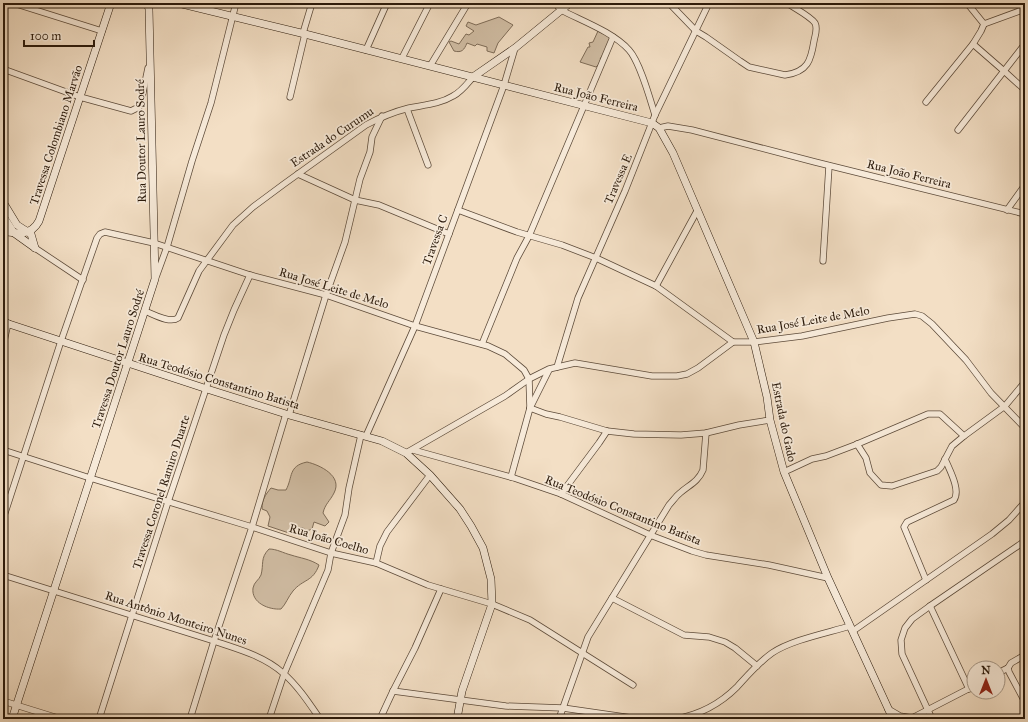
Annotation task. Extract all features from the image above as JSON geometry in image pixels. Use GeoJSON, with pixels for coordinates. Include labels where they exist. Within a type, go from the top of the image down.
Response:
{"type":"FeatureCollection","features":[{"type":"Feature","properties":{"kind":"street"},"geometry":{"type":"LineString","coordinates":[[13,3],[102,31]]}},
{"type":"Feature","properties":{"kind":"street","name":"Travessa Colombiano Marvão"},"geometry":{"type":"LineString","coordinates":[[29,232],[37,226],[42,214],[112,3]]}},
{"type":"Feature","properties":{"kind":"street","name":"Rua Doutor Lauro Sodré"},"geometry":{"type":"LineString","coordinates":[[147,3],[149,9],[155,279]]}},
{"type":"Feature","properties":{"kind":"street","name":"Rua João Ferreira"},"geometry":{"type":"LineString","coordinates":[[178,3],[402,58],[652,123],[659,128],[668,126],[692,130],[829,166],[1025,214]]}},
{"type":"Feature","properties":{"kind":"street","name":"Travessa Doutor Lauro Sodré"},"geometry":{"type":"LineString","coordinates":[[12,719],[127,364],[167,247],[192,161],[211,103],[236,3]]}},
{"type":"Feature","properties":{"kind":"street"},"geometry":{"type":"LineString","coordinates":[[290,97],[312,3]]}},
{"type":"Feature","properties":{"kind":"street"},"geometry":{"type":"LineString","coordinates":[[366,50],[387,3]]}},
{"type":"Feature","properties":{"kind":"street"},"geometry":{"type":"LineString","coordinates":[[402,58],[430,3]]}},
{"type":"Feature","properties":{"kind":"street"},"geometry":{"type":"LineString","coordinates":[[430,66],[468,3]]}},
{"type":"Feature","properties":{"kind":"street"},"geometry":{"type":"LineString","coordinates":[[555,3],[561,10],[613,37],[630,51],[655,115]]}},
{"type":"Feature","properties":{"kind":"street","name":"Estrada do Curumu"},"geometry":{"type":"LineString","coordinates":[[145,311],[170,320],[175,320],[178,318],[199,271],[233,225],[244,214],[355,132],[382,116],[433,104],[450,98],[461,90],[473,77],[515,48],[570,3]]}},
{"type":"Feature","properties":{"kind":"street"},"geometry":{"type":"LineString","coordinates":[[670,3],[696,32],[706,37],[749,67],[779,74],[791,74],[803,68],[811,60],[817,28],[814,23],[787,3]]}},
{"type":"Feature","properties":{"kind":"street","name":"Travessa E"},"geometry":{"type":"LineString","coordinates":[[557,367],[578,298],[655,115],[709,3]]}},
{"type":"Feature","properties":{"kind":"street"},"geometry":{"type":"LineString","coordinates":[[967,3],[984,24]]}},
{"type":"Feature","properties":{"kind":"street"},"geometry":{"type":"LineString","coordinates":[[926,102],[973,44],[981,32],[984,24],[1025,9]]}},
{"type":"Feature","properties":{"kind":"street"},"geometry":{"type":"LineString","coordinates":[[482,344],[517,258],[528,236],[613,37]]}},
{"type":"Feature","properties":{"kind":"street"},"geometry":{"type":"LineString","coordinates":[[973,44],[1025,90]]}},
{"type":"Feature","properties":{"kind":"street"},"geometry":{"type":"LineString","coordinates":[[958,130],[1025,44]]}},
{"type":"Feature","properties":{"kind":"street","name":"Travessa C"},"geometry":{"type":"LineString","coordinates":[[269,719],[284,674],[328,570],[331,553],[345,515],[349,488],[364,435],[416,326],[504,85],[515,48]]}},
{"type":"Feature","properties":{"kind":"street"},"geometry":{"type":"LineString","coordinates":[[3,69],[80,97],[131,111],[139,107],[141,102],[150,59]]}},
{"type":"Feature","properties":{"kind":"street"},"geometry":{"type":"LineString","coordinates":[[407,109],[428,165]]}},
{"type":"Feature","properties":{"kind":"street"},"geometry":{"type":"LineString","coordinates":[[190,719],[287,414],[326,294],[345,242],[360,179],[370,152],[372,137],[382,116]]}},
{"type":"Feature","properties":{"kind":"street","name":"Estrada do Gado"},"geometry":{"type":"LineString","coordinates":[[659,128],[674,153],[697,211],[754,342],[767,397],[770,420],[784,472],[828,578],[893,719]]}},
{"type":"Feature","properties":{"kind":"street"},"geometry":{"type":"LineString","coordinates":[[823,261],[829,166]]}},
{"type":"Feature","properties":{"kind":"street"},"geometry":{"type":"LineString","coordinates":[[298,174],[355,200],[379,205],[449,234]]}},
{"type":"Feature","properties":{"kind":"street"},"geometry":{"type":"LineString","coordinates":[[1007,210],[1025,185]]}},
{"type":"Feature","properties":{"kind":"street"},"geometry":{"type":"LineString","coordinates":[[3,202],[17,225],[29,232],[33,238],[35,248]]}},
{"type":"Feature","properties":{"kind":"street"},"geometry":{"type":"LineString","coordinates":[[457,719],[460,700],[492,604],[490,580],[483,548],[472,526],[460,509],[410,451],[505,396],[529,379],[549,369],[575,363],[652,376],[677,376],[687,374],[698,368],[732,342],[656,286],[596,258],[562,245],[528,236],[458,210]]}},
{"type":"Feature","properties":{"kind":"street"},"geometry":{"type":"LineString","coordinates":[[656,286],[697,211]]}},
{"type":"Feature","properties":{"kind":"street"},"geometry":{"type":"LineString","coordinates":[[3,216],[14,233],[83,280],[61,341],[3,519]]}},
{"type":"Feature","properties":{"kind":"street"},"geometry":{"type":"LineString","coordinates":[[3,231],[14,233],[29,232]]}},
{"type":"Feature","properties":{"kind":"street","name":"Rua José Leite de Melo"},"geometry":{"type":"LineString","coordinates":[[83,280],[98,238],[100,234],[105,232],[154,243],[250,275],[326,294],[416,326],[482,344],[505,354],[524,370],[529,379]]}},
{"type":"Feature","properties":{"kind":"street","name":"Travessa Coronel Ramiro Duarte"},"geometry":{"type":"LineString","coordinates":[[99,719],[168,502],[231,316],[250,275]]}},
{"type":"Feature","properties":{"kind":"street","name":"Rua José Leite de Melo"},"geometry":{"type":"LineString","coordinates":[[732,342],[754,342],[802,336],[903,315],[915,314],[922,316],[932,324],[966,360],[991,393],[1025,428]]}},
{"type":"Feature","properties":{"kind":"street"},"geometry":{"type":"LineString","coordinates":[[3,346],[5,323]]}},
{"type":"Feature","properties":{"kind":"street","name":"Rua Teodósio Constantino Batista"},"geometry":{"type":"LineString","coordinates":[[5,323],[127,364],[287,414],[364,435],[410,451],[511,477],[561,494],[650,535],[692,551],[706,555],[769,565],[828,578]]}},
{"type":"Feature","properties":{"kind":"street"},"geometry":{"type":"LineString","coordinates":[[511,477],[530,408],[549,369]]}},
{"type":"Feature","properties":{"kind":"street"},"geometry":{"type":"LineString","coordinates":[[529,379],[530,408]]}},
{"type":"Feature","properties":{"kind":"street"},"geometry":{"type":"LineString","coordinates":[[857,444],[866,458],[870,473],[878,483],[883,486],[892,486],[937,471],[941,467],[952,446],[1005,406],[1025,382]]}},
{"type":"Feature","properties":{"kind":"street"},"geometry":{"type":"LineString","coordinates":[[530,408],[606,431],[666,435],[706,434],[739,425],[770,420]]}},
{"type":"Feature","properties":{"kind":"street"},"geometry":{"type":"LineString","coordinates":[[784,472],[812,459],[826,456],[922,416],[934,413],[940,414],[952,427],[964,436]]}},
{"type":"Feature","properties":{"kind":"street"},"geometry":{"type":"LineString","coordinates":[[561,494],[599,443],[606,431]]}},
{"type":"Feature","properties":{"kind":"street"},"geometry":{"type":"LineString","coordinates":[[559,719],[588,637],[669,505],[681,492],[697,480],[701,475],[703,470],[706,434]]}},
{"type":"Feature","properties":{"kind":"street","name":"Rua João Coelho"},"geometry":{"type":"LineString","coordinates":[[3,450],[331,553],[376,563],[428,585],[492,604],[530,620],[633,685]]}},
{"type":"Feature","properties":{"kind":"street"},"geometry":{"type":"LineString","coordinates":[[926,580],[904,526],[906,522],[954,500],[956,497],[956,487],[945,459]]}},
{"type":"Feature","properties":{"kind":"street"},"geometry":{"type":"LineString","coordinates":[[376,563],[380,546],[387,532],[430,474]]}},
{"type":"Feature","properties":{"kind":"street"},"geometry":{"type":"LineString","coordinates":[[675,719],[697,713],[718,703],[736,688],[757,666],[773,653],[788,645],[851,629],[926,580],[992,534],[1009,520],[1025,502]]}},
{"type":"Feature","properties":{"kind":"street"},"geometry":{"type":"LineString","coordinates":[[932,719],[904,662],[901,647],[903,634],[908,623],[930,606],[1025,541]]}},
{"type":"Feature","properties":{"kind":"street","name":"Rua Antônio Monteiro Nunes"},"geometry":{"type":"LineString","coordinates":[[3,575],[246,652],[263,660],[284,674],[308,701],[320,719]]}},
{"type":"Feature","properties":{"kind":"street"},"geometry":{"type":"LineString","coordinates":[[380,719],[415,648],[440,589]]}},
{"type":"Feature","properties":{"kind":"street"},"geometry":{"type":"LineString","coordinates":[[612,598],[684,635],[709,637],[725,642],[757,666]]}},
{"type":"Feature","properties":{"kind":"street"},"geometry":{"type":"LineString","coordinates":[[930,606],[966,677]]}},
{"type":"Feature","properties":{"kind":"street"},"geometry":{"type":"LineString","coordinates":[[1025,655],[1011,663],[1008,668],[1025,702]]}},
{"type":"Feature","properties":{"kind":"street"},"geometry":{"type":"LineString","coordinates":[[888,709],[907,718],[916,718],[966,690]]}},
{"type":"Feature","properties":{"kind":"street"},"geometry":{"type":"LineString","coordinates":[[393,691],[506,706],[563,708],[639,719]]}},
{"type":"Feature","properties":{"kind":"street"},"geometry":{"type":"LineString","coordinates":[[3,701],[61,719]]}},
{"type":"Feature","properties":{"kind":"shaded area"},"geometry":{"type":"Polygon","coordinates":[[[499,17],[513,25],[498,43],[494,53],[487,51],[487,47],[477,44],[475,46],[467,43],[459,52],[454,51],[449,42],[451,41],[459,44],[466,34],[469,35],[474,31],[466,26],[468,22],[476,25],[499,17]]]}},
{"type":"Feature","properties":{"kind":"shaded area"},"geometry":{"type":"Polygon","coordinates":[[[598,31],[611,38],[600,59],[602,61],[600,65],[596,67],[580,62],[588,47],[590,47],[589,43],[593,42],[598,31]]]}},
{"type":"Feature","properties":{"kind":"shaded area"},"geometry":{"type":"Polygon","coordinates":[[[307,462],[329,472],[335,481],[336,487],[334,493],[326,505],[323,513],[329,522],[325,526],[314,522],[312,529],[307,531],[303,528],[294,527],[289,533],[268,526],[270,517],[267,511],[262,509],[263,500],[266,495],[271,488],[286,490],[294,469],[297,466],[307,462]]]}},
{"type":"Feature","properties":{"kind":"shaded area"},"geometry":{"type":"Polygon","coordinates":[[[269,549],[309,560],[319,565],[314,575],[293,591],[281,609],[266,607],[258,602],[253,593],[255,583],[261,575],[264,555],[269,549]]]}}]}
